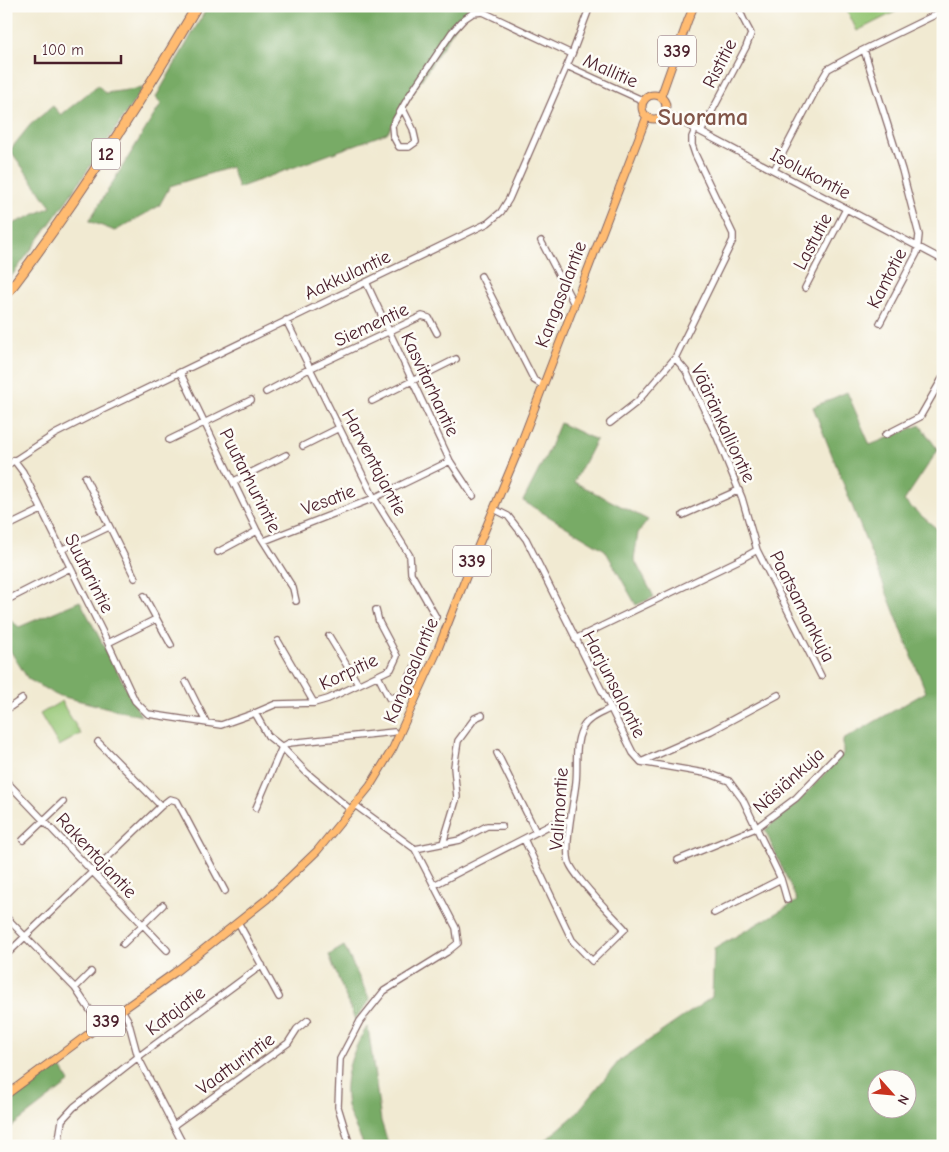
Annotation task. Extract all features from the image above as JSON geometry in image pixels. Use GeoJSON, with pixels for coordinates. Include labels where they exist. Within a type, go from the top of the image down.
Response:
{"type":"FeatureCollection","features":[{"type":"Feature","properties":{"kind":"highway","name":"12"},"geometry":{"type":"LineString","coordinates":[[6,295],[59,224],[105,155],[197,6]]}},
{"type":"Feature","properties":{"kind":"main road","name":"339"},"geometry":{"type":"LineString","coordinates":[[661,96],[694,6]]}},
{"type":"Feature","properties":{"kind":"main road"},"geometry":{"type":"LineString","coordinates":[[650,96],[661,96],[666,106],[665,113],[658,118],[647,116],[642,109],[644,101],[650,96]]}},
{"type":"Feature","properties":{"kind":"main road","name":"Kangasalantie"},"geometry":{"type":"LineString","coordinates":[[6,1095],[174,973],[267,899],[302,866],[370,786],[404,724],[436,654],[518,451],[647,116]]}},
{"type":"Feature","properties":{"kind":"street","name":"Aakkulantie"},"geometry":{"type":"LineString","coordinates":[[6,466],[55,434],[286,320],[482,227],[501,212],[509,199],[567,66],[590,6]]}},
{"type":"Feature","properties":{"kind":"street","name":"Ristitie"},"geometry":{"type":"LineString","coordinates":[[698,131],[744,51],[751,34],[739,6]]}},
{"type":"Feature","properties":{"kind":"street"},"geometry":{"type":"LineString","coordinates":[[403,109],[413,129],[416,142],[409,147],[399,147],[393,136],[392,126],[452,32],[464,19],[482,9],[572,54]]}},
{"type":"Feature","properties":{"kind":"street"},"geometry":{"type":"LineString","coordinates":[[774,170],[824,74],[833,66],[943,12]]}},
{"type":"Feature","properties":{"kind":"street"},"geometry":{"type":"LineString","coordinates":[[864,50],[912,207],[919,235],[919,247]]}},
{"type":"Feature","properties":{"kind":"street","name":"Mallitie"},"geometry":{"type":"LineString","coordinates":[[567,66],[644,101]]}},
{"type":"Feature","properties":{"kind":"street","name":"Isolukontie"},"geometry":{"type":"LineString","coordinates":[[665,113],[943,260]]}},
{"type":"Feature","properties":{"kind":"street","name":"Vääränkalliontie"},"geometry":{"type":"LineString","coordinates":[[698,131],[692,137],[692,145],[703,173],[733,234],[734,240],[675,358],[686,371],[717,437],[738,490],[757,550]]}},
{"type":"Feature","properties":{"kind":"street","name":"Lastutie"},"geometry":{"type":"LineString","coordinates":[[805,288],[846,209]]}},
{"type":"Feature","properties":{"kind":"street"},"geometry":{"type":"LineString","coordinates":[[541,241],[574,304]]}},
{"type":"Feature","properties":{"kind":"street","name":"Kantotie"},"geometry":{"type":"LineString","coordinates":[[880,323],[919,247]]}},
{"type":"Feature","properties":{"kind":"street"},"geometry":{"type":"LineString","coordinates":[[481,276],[534,380],[542,385]]}},
{"type":"Feature","properties":{"kind":"street","name":"Kasvitarhantie"},"geometry":{"type":"LineString","coordinates":[[366,282],[450,461],[473,496]]}},
{"type":"Feature","properties":{"kind":"street","name":"Siementie"},"geometry":{"type":"LineString","coordinates":[[266,392],[309,369],[422,316],[429,318],[437,333]]}},
{"type":"Feature","properties":{"kind":"street","name":"Harventajantie"},"geometry":{"type":"LineString","coordinates":[[286,320],[374,498],[410,556],[411,572],[436,617]]}},
{"type":"Feature","properties":{"kind":"street"},"geometry":{"type":"LineString","coordinates":[[610,423],[638,402],[675,358]]}},
{"type":"Feature","properties":{"kind":"street"},"geometry":{"type":"LineString","coordinates":[[372,401],[456,359]]}},
{"type":"Feature","properties":{"kind":"street","name":"Puutarhurintie"},"geometry":{"type":"LineString","coordinates":[[180,372],[257,531],[293,588],[296,601]]}},
{"type":"Feature","properties":{"kind":"street"},"geometry":{"type":"LineString","coordinates":[[885,435],[920,417],[943,377]]}},
{"type":"Feature","properties":{"kind":"street"},"geometry":{"type":"LineString","coordinates":[[169,440],[252,400]]}},
{"type":"Feature","properties":{"kind":"street"},"geometry":{"type":"LineString","coordinates":[[304,446],[339,428]]}},
{"type":"Feature","properties":{"kind":"street"},"geometry":{"type":"LineString","coordinates":[[234,481],[286,455]]}},
{"type":"Feature","properties":{"kind":"street","name":"Suutarintie"},"geometry":{"type":"LineString","coordinates":[[14,460],[23,472],[108,642],[135,702]]}},
{"type":"Feature","properties":{"kind":"street","name":"Vesatie"},"geometry":{"type":"LineString","coordinates":[[264,541],[374,498],[450,461]]}},
{"type":"Feature","properties":{"kind":"street"},"geometry":{"type":"LineString","coordinates":[[85,477],[136,578]]}},
{"type":"Feature","properties":{"kind":"street"},"geometry":{"type":"LineString","coordinates":[[683,515],[738,490]]}},
{"type":"Feature","properties":{"kind":"street","name":"Harjunsalontie"},"geometry":{"type":"LineString","coordinates":[[494,509],[508,516],[526,539],[609,709],[633,753],[641,762],[710,774],[729,781],[742,800],[756,828],[780,879],[787,900]]}},
{"type":"Feature","properties":{"kind":"street"},"geometry":{"type":"LineString","coordinates":[[6,527],[41,510]]}},
{"type":"Feature","properties":{"kind":"street"},"geometry":{"type":"LineString","coordinates":[[61,550],[109,527]]}},
{"type":"Feature","properties":{"kind":"street"},"geometry":{"type":"LineString","coordinates":[[218,552],[257,531]]}},
{"type":"Feature","properties":{"kind":"street"},"geometry":{"type":"LineString","coordinates":[[576,639],[757,550]]}},
{"type":"Feature","properties":{"kind":"street","name":"Paatsamankuja"},"geometry":{"type":"LineString","coordinates":[[757,550],[821,676]]}},
{"type":"Feature","properties":{"kind":"street"},"geometry":{"type":"LineString","coordinates":[[6,598],[11,598],[70,568]]}},
{"type":"Feature","properties":{"kind":"street"},"geometry":{"type":"LineString","coordinates":[[144,596],[171,645]]}},
{"type":"Feature","properties":{"kind":"street","name":"Korpitie"},"geometry":{"type":"LineString","coordinates":[[135,702],[148,714],[221,725],[276,704],[314,703],[328,699],[391,669],[397,656],[379,622],[376,610]]}},
{"type":"Feature","properties":{"kind":"street"},"geometry":{"type":"LineString","coordinates":[[108,642],[156,619]]}},
{"type":"Feature","properties":{"kind":"street"},"geometry":{"type":"LineString","coordinates":[[329,636],[358,684]]}},
{"type":"Feature","properties":{"kind":"street"},"geometry":{"type":"LineString","coordinates":[[278,641],[314,703]]}},
{"type":"Feature","properties":{"kind":"street"},"geometry":{"type":"LineString","coordinates":[[378,676],[389,698],[400,696],[417,662]]}},
{"type":"Feature","properties":{"kind":"street"},"geometry":{"type":"LineString","coordinates":[[186,682],[206,722]]}},
{"type":"Feature","properties":{"kind":"street"},"geometry":{"type":"LineString","coordinates":[[641,762],[711,731],[778,695]]}},
{"type":"Feature","properties":{"kind":"street"},"geometry":{"type":"LineString","coordinates":[[6,710],[22,699]]}},
{"type":"Feature","properties":{"kind":"street","name":"Valimontie"},"geometry":{"type":"LineString","coordinates":[[524,839],[572,940],[592,960],[625,929],[575,873],[569,861],[568,841],[576,779],[577,744],[582,728],[590,719],[609,709]]}},
{"type":"Feature","properties":{"kind":"street"},"geometry":{"type":"LineString","coordinates":[[256,713],[268,736],[282,747],[306,772],[353,808],[415,850],[456,928],[458,943],[447,952],[384,991],[360,1021],[340,1059],[338,1107],[350,1146]]}},
{"type":"Feature","properties":{"kind":"street"},"geometry":{"type":"LineString","coordinates":[[443,843],[457,797],[454,768],[458,741],[475,718],[482,715]]}},
{"type":"Feature","properties":{"kind":"street"},"geometry":{"type":"LineString","coordinates":[[256,808],[282,747],[292,742],[394,732]]}},
{"type":"Feature","properties":{"kind":"street"},"geometry":{"type":"LineString","coordinates":[[98,742],[161,806]]}},
{"type":"Feature","properties":{"kind":"street"},"geometry":{"type":"LineString","coordinates":[[497,753],[536,832]]}},
{"type":"Feature","properties":{"kind":"street","name":"Näsiänkuja"},"geometry":{"type":"LineString","coordinates":[[678,860],[756,828],[796,798],[840,753]]}},
{"type":"Feature","properties":{"kind":"street","name":"Rakentajantie"},"geometry":{"type":"LineString","coordinates":[[6,780],[167,950]]}},
{"type":"Feature","properties":{"kind":"street"},"geometry":{"type":"LineString","coordinates":[[6,955],[170,799],[177,800],[225,891]]}},
{"type":"Feature","properties":{"kind":"street"},"geometry":{"type":"LineString","coordinates":[[23,840],[63,802]]}},
{"type":"Feature","properties":{"kind":"street"},"geometry":{"type":"LineString","coordinates":[[434,885],[560,820],[570,821]]}},
{"type":"Feature","properties":{"kind":"street"},"geometry":{"type":"LineString","coordinates":[[415,850],[460,840],[487,826],[502,826]]}},
{"type":"Feature","properties":{"kind":"street"},"geometry":{"type":"LineString","coordinates":[[714,913],[780,879]]}},
{"type":"Feature","properties":{"kind":"street"},"geometry":{"type":"LineString","coordinates":[[123,944],[163,905]]}},
{"type":"Feature","properties":{"kind":"street"},"geometry":{"type":"LineString","coordinates":[[6,917],[74,988],[100,1025]]}},
{"type":"Feature","properties":{"kind":"street"},"geometry":{"type":"LineString","coordinates":[[238,922],[279,997]]}},
{"type":"Feature","properties":{"kind":"street","name":"Katajatie"},"geometry":{"type":"LineString","coordinates":[[59,1139],[62,1120],[74,1107],[262,965]]}},
{"type":"Feature","properties":{"kind":"street"},"geometry":{"type":"LineString","coordinates":[[74,988],[91,972]]}},
{"type":"Feature","properties":{"kind":"street"},"geometry":{"type":"LineString","coordinates":[[122,1010],[128,1020],[138,1057],[184,1146]]}},
{"type":"Feature","properties":{"kind":"street","name":"Vaatturintie"},"geometry":{"type":"LineString","coordinates":[[174,1125],[288,1043],[297,1029],[308,1020]]}},
{"type":"Feature","properties":{"kind":"street"},"geometry":{"type":"LineString","coordinates":[[50,1146],[59,1139],[64,1146]]}},
{"type":"Feature","properties":{"kind":"green space"},"geometry":{"type":"Polygon","coordinates":[[[208,6],[469,6],[387,133],[238,188],[231,167],[170,186],[159,206],[115,231],[89,221],[161,104],[156,97],[208,6]]]}},
{"type":"Feature","properties":{"kind":"green space"},"geometry":{"type":"Polygon","coordinates":[[[845,6],[907,6],[857,31],[845,6]]]}},
{"type":"Feature","properties":{"kind":"green space"},"geometry":{"type":"Polygon","coordinates":[[[98,85],[105,93],[143,88],[70,196],[6,284],[6,227],[51,207],[10,150],[30,125],[53,106],[61,115],[98,85]]]}},
{"type":"Feature","properties":{"kind":"green space"},"geometry":{"type":"Polygon","coordinates":[[[847,392],[870,445],[920,425],[938,450],[904,501],[943,534],[943,1146],[539,1146],[575,1115],[619,1061],[712,997],[714,949],[797,901],[765,830],[799,801],[843,754],[843,740],[926,692],[813,407],[847,392]]]}},
{"type":"Feature","properties":{"kind":"green space"},"geometry":{"type":"Polygon","coordinates":[[[560,423],[596,440],[574,482],[648,520],[638,533],[634,559],[654,597],[636,605],[605,550],[523,501],[547,454],[560,423]]]}},
{"type":"Feature","properties":{"kind":"green space"},"geometry":{"type":"Polygon","coordinates":[[[80,601],[141,716],[56,695],[28,679],[6,644],[6,621],[9,619],[19,627],[80,601]]]}},
{"type":"Feature","properties":{"kind":"green space"},"geometry":{"type":"Polygon","coordinates":[[[62,701],[81,734],[59,746],[40,714],[62,701]]]}},
{"type":"Feature","properties":{"kind":"green space"},"geometry":{"type":"Polygon","coordinates":[[[344,946],[370,1000],[355,1020],[329,955],[344,946]]]}},
{"type":"Feature","properties":{"kind":"green space"},"geometry":{"type":"Polygon","coordinates":[[[367,1027],[381,1121],[389,1146],[364,1146],[347,1106],[347,1075],[353,1055],[367,1027]]]}},
{"type":"Feature","properties":{"kind":"green space"},"geometry":{"type":"Polygon","coordinates":[[[60,1066],[70,1082],[6,1131],[6,1101],[60,1066]]]}},
{"type":"Feature","properties":{"kind":"district","name":"Suorama"},"geometry":{"type":"Point","coordinates":[703,117]}}]}
